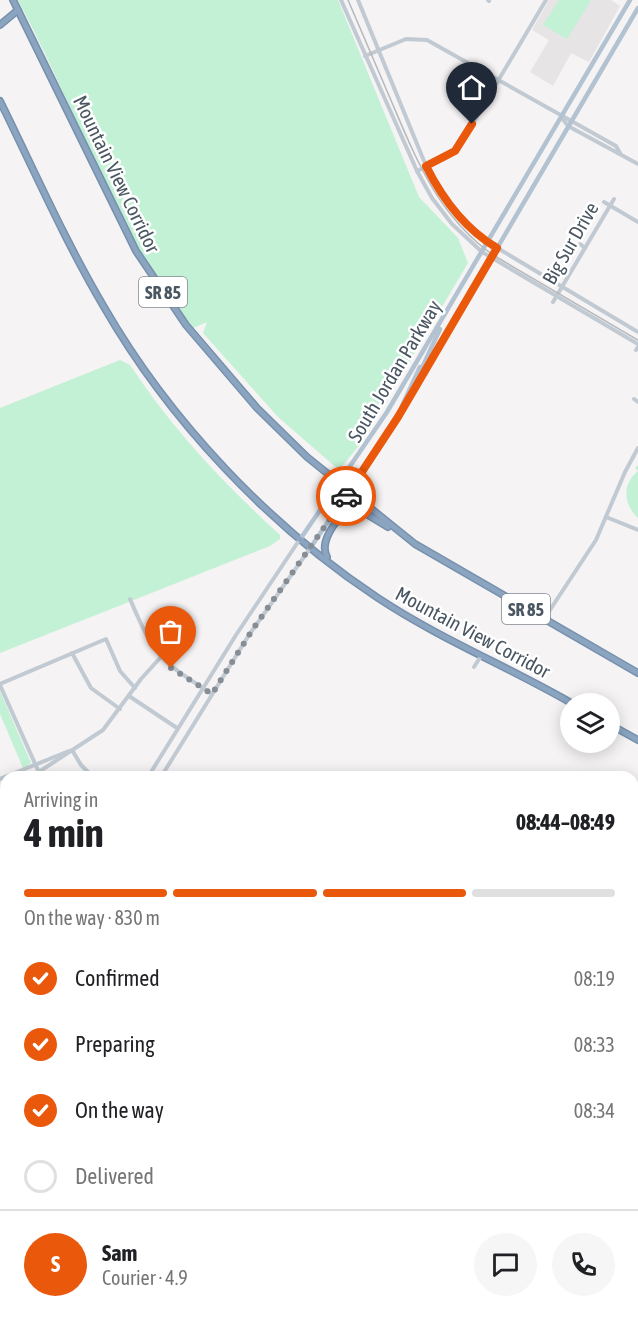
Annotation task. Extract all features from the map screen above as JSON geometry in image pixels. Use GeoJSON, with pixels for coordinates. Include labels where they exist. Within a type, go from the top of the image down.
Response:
{"type":"FeatureCollection","features":[{"type":"Feature","properties":{"kind":"highway","name":"Mountain View Corridor"},"geometry":{"type":"LineString","coordinates":[[13,0],[117,215],[158,286],[186,325],[258,408],[307,457],[339,484],[396,530],[439,560],[638,673]]}},
{"type":"Feature","properties":{"kind":"highway"},"geometry":{"type":"LineString","coordinates":[[0,25],[18,10]]}},
{"type":"Feature","properties":{"kind":"highway","name":"Mountain View Corridor"},"geometry":{"type":"LineString","coordinates":[[0,101],[85,274],[134,355],[173,408],[216,458],[335,567],[419,624],[560,697]]}},
{"type":"Feature","properties":{"kind":"highway"},"geometry":{"type":"LineString","coordinates":[[335,567],[327,557],[324,545],[347,511],[360,510],[396,530]]}},
{"type":"Feature","properties":{"kind":"highway"},"geometry":{"type":"LineString","coordinates":[[620,730],[638,740]]}},
{"type":"Feature","properties":{"kind":"main road","name":"South Jordan Parkway"},"geometry":{"type":"LineString","coordinates":[[311,546],[398,417],[444,318],[630,0]]}},
{"type":"Feature","properties":{"kind":"main road","name":"South Jordan Parkway"},"geometry":{"type":"LineString","coordinates":[[301,538],[421,368],[492,258],[638,8]]}},
{"type":"Feature","properties":{"kind":"street"},"geometry":{"type":"LineString","coordinates":[[341,0],[417,171],[447,218],[482,252],[637,347]]}},
{"type":"Feature","properties":{"kind":"street"},"geometry":{"type":"LineString","coordinates":[[358,0],[426,166],[454,211],[497,248],[638,332]]}},
{"type":"Feature","properties":{"kind":"street"},"geometry":{"type":"LineString","coordinates":[[417,171],[446,158],[457,150],[546,0]]}},
{"type":"Feature","properties":{"kind":"street"},"geometry":{"type":"LineString","coordinates":[[365,56],[406,39],[423,39],[561,117],[572,120],[616,146],[620,153]]}},
{"type":"Feature","properties":{"kind":"street"},"geometry":{"type":"LineString","coordinates":[[561,117],[568,126],[613,152],[620,153],[637,163],[638,157]]}},
{"type":"Feature","properties":{"kind":"street","name":"Big Sur Drive"},"geometry":{"type":"LineString","coordinates":[[553,302],[614,199]]}},
{"type":"Feature","properties":{"kind":"street"},"geometry":{"type":"LineString","coordinates":[[604,202],[638,222]]}},
{"type":"Feature","properties":{"kind":"street"},"geometry":{"type":"LineString","coordinates":[[580,244],[585,248]]}},
{"type":"Feature","properties":{"kind":"street"},"geometry":{"type":"LineString","coordinates":[[543,619],[591,549],[626,468],[638,448]]}},
{"type":"Feature","properties":{"kind":"street"},"geometry":{"type":"LineString","coordinates":[[606,517],[638,530]]}},
{"type":"Feature","properties":{"kind":"street","name":"South Jordan Parkway"},"geometry":{"type":"LineString","coordinates":[[152,771],[202,688],[301,538]]}},
{"type":"Feature","properties":{"kind":"street","name":"South Jordan Parkway"},"geometry":{"type":"LineString","coordinates":[[165,771],[253,629],[311,546]]}},
{"type":"Feature","properties":{"kind":"street"},"geometry":{"type":"LineString","coordinates":[[130,599],[147,639],[160,658],[212,694]]}},
{"type":"Feature","properties":{"kind":"street"},"geometry":{"type":"LineString","coordinates":[[38,771],[0,684],[106,639],[120,671],[135,688]]}},
{"type":"Feature","properties":{"kind":"street"},"geometry":{"type":"LineString","coordinates":[[72,653],[91,688],[120,710]]}},
{"type":"Feature","properties":{"kind":"street"},"geometry":{"type":"LineString","coordinates":[[474,667],[482,655]]}},
{"type":"Feature","properties":{"kind":"street"},"geometry":{"type":"LineString","coordinates":[[45,771],[103,730],[160,658]]}},
{"type":"Feature","properties":{"kind":"street"},"geometry":{"type":"LineString","coordinates":[[129,696],[177,728]]}},
{"type":"Feature","properties":{"kind":"street"},"geometry":{"type":"LineString","coordinates":[[18,771],[72,750]]}},
{"type":"Feature","properties":{"kind":"street"},"geometry":{"type":"LineString","coordinates":[[72,750],[87,771]]}},
{"type":"Feature","properties":{"kind":"shaded area"},"geometry":{"type":"Polygon","coordinates":[[[549,0],[611,0],[620,6],[589,62],[571,53],[553,86],[530,72],[549,40],[532,30],[549,0]]]}},
{"type":"Feature","properties":{"kind":"green space"},"geometry":{"type":"Polygon","coordinates":[[[18,0],[338,0],[419,197],[458,238],[468,263],[361,443],[339,470],[278,417],[203,333],[207,322],[193,328],[165,288],[139,248],[109,193],[46,55],[18,0]]]}},
{"type":"Feature","properties":{"kind":"green space"},"geometry":{"type":"Polygon","coordinates":[[[559,0],[591,0],[567,39],[543,25],[559,0]]]}},
{"type":"Feature","properties":{"kind":"green space"},"geometry":{"type":"Polygon","coordinates":[[[120,360],[130,365],[181,433],[238,496],[280,535],[280,539],[270,546],[0,653],[0,408],[120,360]]]}},
{"type":"Feature","properties":{"kind":"green space"},"geometry":{"type":"Polygon","coordinates":[[[638,471],[638,518],[629,507],[626,494],[629,482],[638,471]]]}},
{"type":"Feature","properties":{"kind":"green space"},"geometry":{"type":"Polygon","coordinates":[[[0,691],[31,763],[23,768],[0,714],[0,691]]]}},
{"type":"Feature","properties":{"kind":"tram line"},"geometry":{"type":"LineString","coordinates":[[348,0],[422,168],[432,188],[459,224],[493,255],[638,340]]}},
{"type":"Feature","properties":{"kind":"way so far"},"geometry":{"type":"LineString","coordinates":[[171,668],[212,694],[253,629],[346,496]]}},
{"type":"Feature","properties":{"kind":"route"},"geometry":{"type":"LineString","coordinates":[[346,496],[398,417],[497,248],[478,235],[454,211],[426,166],[444,159],[455,151],[472,124]]}}]}
